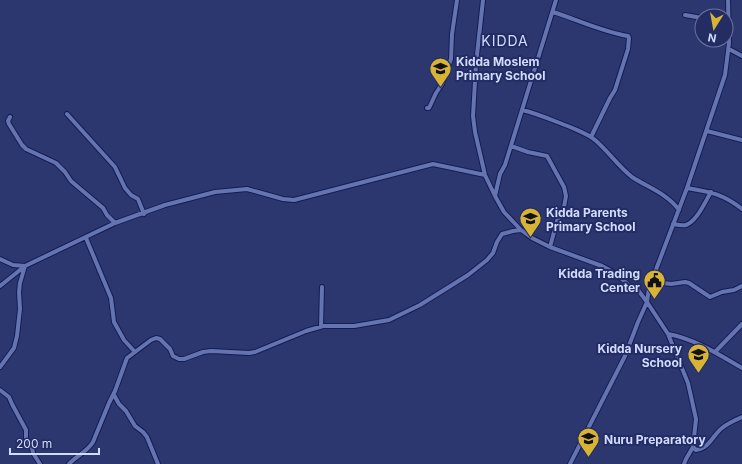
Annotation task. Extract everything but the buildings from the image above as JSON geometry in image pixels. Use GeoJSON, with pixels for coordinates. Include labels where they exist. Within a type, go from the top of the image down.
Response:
{"type":"FeatureCollection","features":[{"type":"Feature","properties":{"kind":"street"},"geometry":{"type":"LineString","coordinates":[[427,108],[429,108],[442,84],[451,59],[452,34],[457,0]]}},
{"type":"Feature","properties":{"kind":"street"},"geometry":{"type":"LineString","coordinates":[[483,0],[476,64],[473,116],[475,132],[485,175],[504,212],[521,230],[532,238],[550,247],[602,266],[638,290],[647,302],[668,334],[688,382],[696,420],[693,447],[684,464]]}},
{"type":"Feature","properties":{"kind":"street"},"geometry":{"type":"LineString","coordinates":[[495,196],[500,174],[511,146],[556,0]]}},
{"type":"Feature","properties":{"kind":"street"},"geometry":{"type":"LineString","coordinates":[[553,12],[579,20],[607,32],[621,36],[628,36],[629,38],[628,49],[615,90],[591,137]]}},
{"type":"Feature","properties":{"kind":"street"},"geometry":{"type":"LineString","coordinates":[[686,15],[694,16]]}},
{"type":"Feature","properties":{"kind":"street"},"geometry":{"type":"LineString","coordinates":[[570,464],[617,372],[647,302],[651,282],[679,210],[707,131],[725,75],[729,49],[742,56]]}},
{"type":"Feature","properties":{"kind":"street"},"geometry":{"type":"LineString","coordinates":[[522,110],[537,113],[591,137],[631,176],[669,199],[679,210]]}},
{"type":"Feature","properties":{"kind":"street"},"geometry":{"type":"LineString","coordinates":[[67,114],[115,167],[125,188],[131,195],[138,199],[144,214]]}},
{"type":"Feature","properties":{"kind":"street"},"geometry":{"type":"LineString","coordinates":[[10,117],[8,121],[9,124],[22,145],[26,149],[56,163],[71,181],[103,208],[107,215],[115,223]]}},
{"type":"Feature","properties":{"kind":"street"},"geometry":{"type":"LineString","coordinates":[[707,131],[742,140]]}},
{"type":"Feature","properties":{"kind":"street"},"geometry":{"type":"LineString","coordinates":[[511,146],[528,152],[547,156],[564,187],[566,202],[557,221],[550,247]]}},
{"type":"Feature","properties":{"kind":"street"},"geometry":{"type":"LineString","coordinates":[[0,286],[25,266],[115,223],[144,214],[165,205],[224,190],[247,189],[283,199],[294,200],[433,164],[485,175]]}},
{"type":"Feature","properties":{"kind":"street"},"geometry":{"type":"LineString","coordinates":[[687,188],[711,192],[726,198],[742,209]]}},
{"type":"Feature","properties":{"kind":"street"},"geometry":{"type":"LineString","coordinates":[[673,224],[689,224],[698,216],[711,192]]}},
{"type":"Feature","properties":{"kind":"street"},"geometry":{"type":"LineString","coordinates":[[69,464],[73,459],[89,448],[93,442],[109,403],[114,395],[127,358],[151,340],[156,338],[160,339],[170,349],[173,356],[179,359],[184,359],[203,352],[211,351],[249,353],[321,326],[367,324],[389,320],[420,305],[487,260],[493,253],[502,234],[521,230]]}},
{"type":"Feature","properties":{"kind":"street"},"geometry":{"type":"LineString","coordinates":[[86,238],[112,298],[114,322],[124,340],[135,352]]}},
{"type":"Feature","properties":{"kind":"street"},"geometry":{"type":"LineString","coordinates":[[0,259],[13,265],[25,266]]}},
{"type":"Feature","properties":{"kind":"street"},"geometry":{"type":"LineString","coordinates":[[0,368],[14,348],[18,336],[20,283],[25,266]]}},
{"type":"Feature","properties":{"kind":"street"},"geometry":{"type":"LineString","coordinates":[[651,282],[671,284],[684,282],[689,283],[694,285],[709,297],[722,292],[734,290],[742,286]]}},
{"type":"Feature","properties":{"kind":"street"},"geometry":{"type":"LineString","coordinates":[[321,326],[322,288]]}},
{"type":"Feature","properties":{"kind":"street"},"geometry":{"type":"LineString","coordinates":[[715,352],[742,324]]}},
{"type":"Feature","properties":{"kind":"street"},"geometry":{"type":"LineString","coordinates":[[668,334],[690,340],[715,352],[742,368]]}},
{"type":"Feature","properties":{"kind":"street"},"geometry":{"type":"LineString","coordinates":[[0,390],[9,397],[26,430],[26,439],[40,464]]}},
{"type":"Feature","properties":{"kind":"street"},"geometry":{"type":"LineString","coordinates":[[114,395],[119,404],[126,410],[135,426],[147,437],[158,464]]}},
{"type":"Feature","properties":{"kind":"street"},"geometry":{"type":"LineString","coordinates":[[693,447],[696,450],[708,445],[728,423],[742,418]]}},
{"type":"Feature","properties":{"kind":"place","name":"Kidda Moslem Primary School"},"geometry":{"type":"Point","coordinates":[441,88]}},
{"type":"Feature","properties":{"kind":"place","name":"Kidda Parents Primary School"},"geometry":{"type":"Point","coordinates":[531,238]}},
{"type":"Feature","properties":{"kind":"place","name":"Kidda Trading Center"},"geometry":{"type":"Point","coordinates":[655,300]}},
{"type":"Feature","properties":{"kind":"place","name":"Kidda Nursery School"},"geometry":{"type":"Point","coordinates":[698,374]}},
{"type":"Feature","properties":{"kind":"place","name":"Nuru Preparatory"},"geometry":{"type":"Point","coordinates":[589,458]}},
{"type":"Feature","properties":{"kind":"district","name":"KIDDA"},"geometry":{"type":"Point","coordinates":[505,40]}}]}
